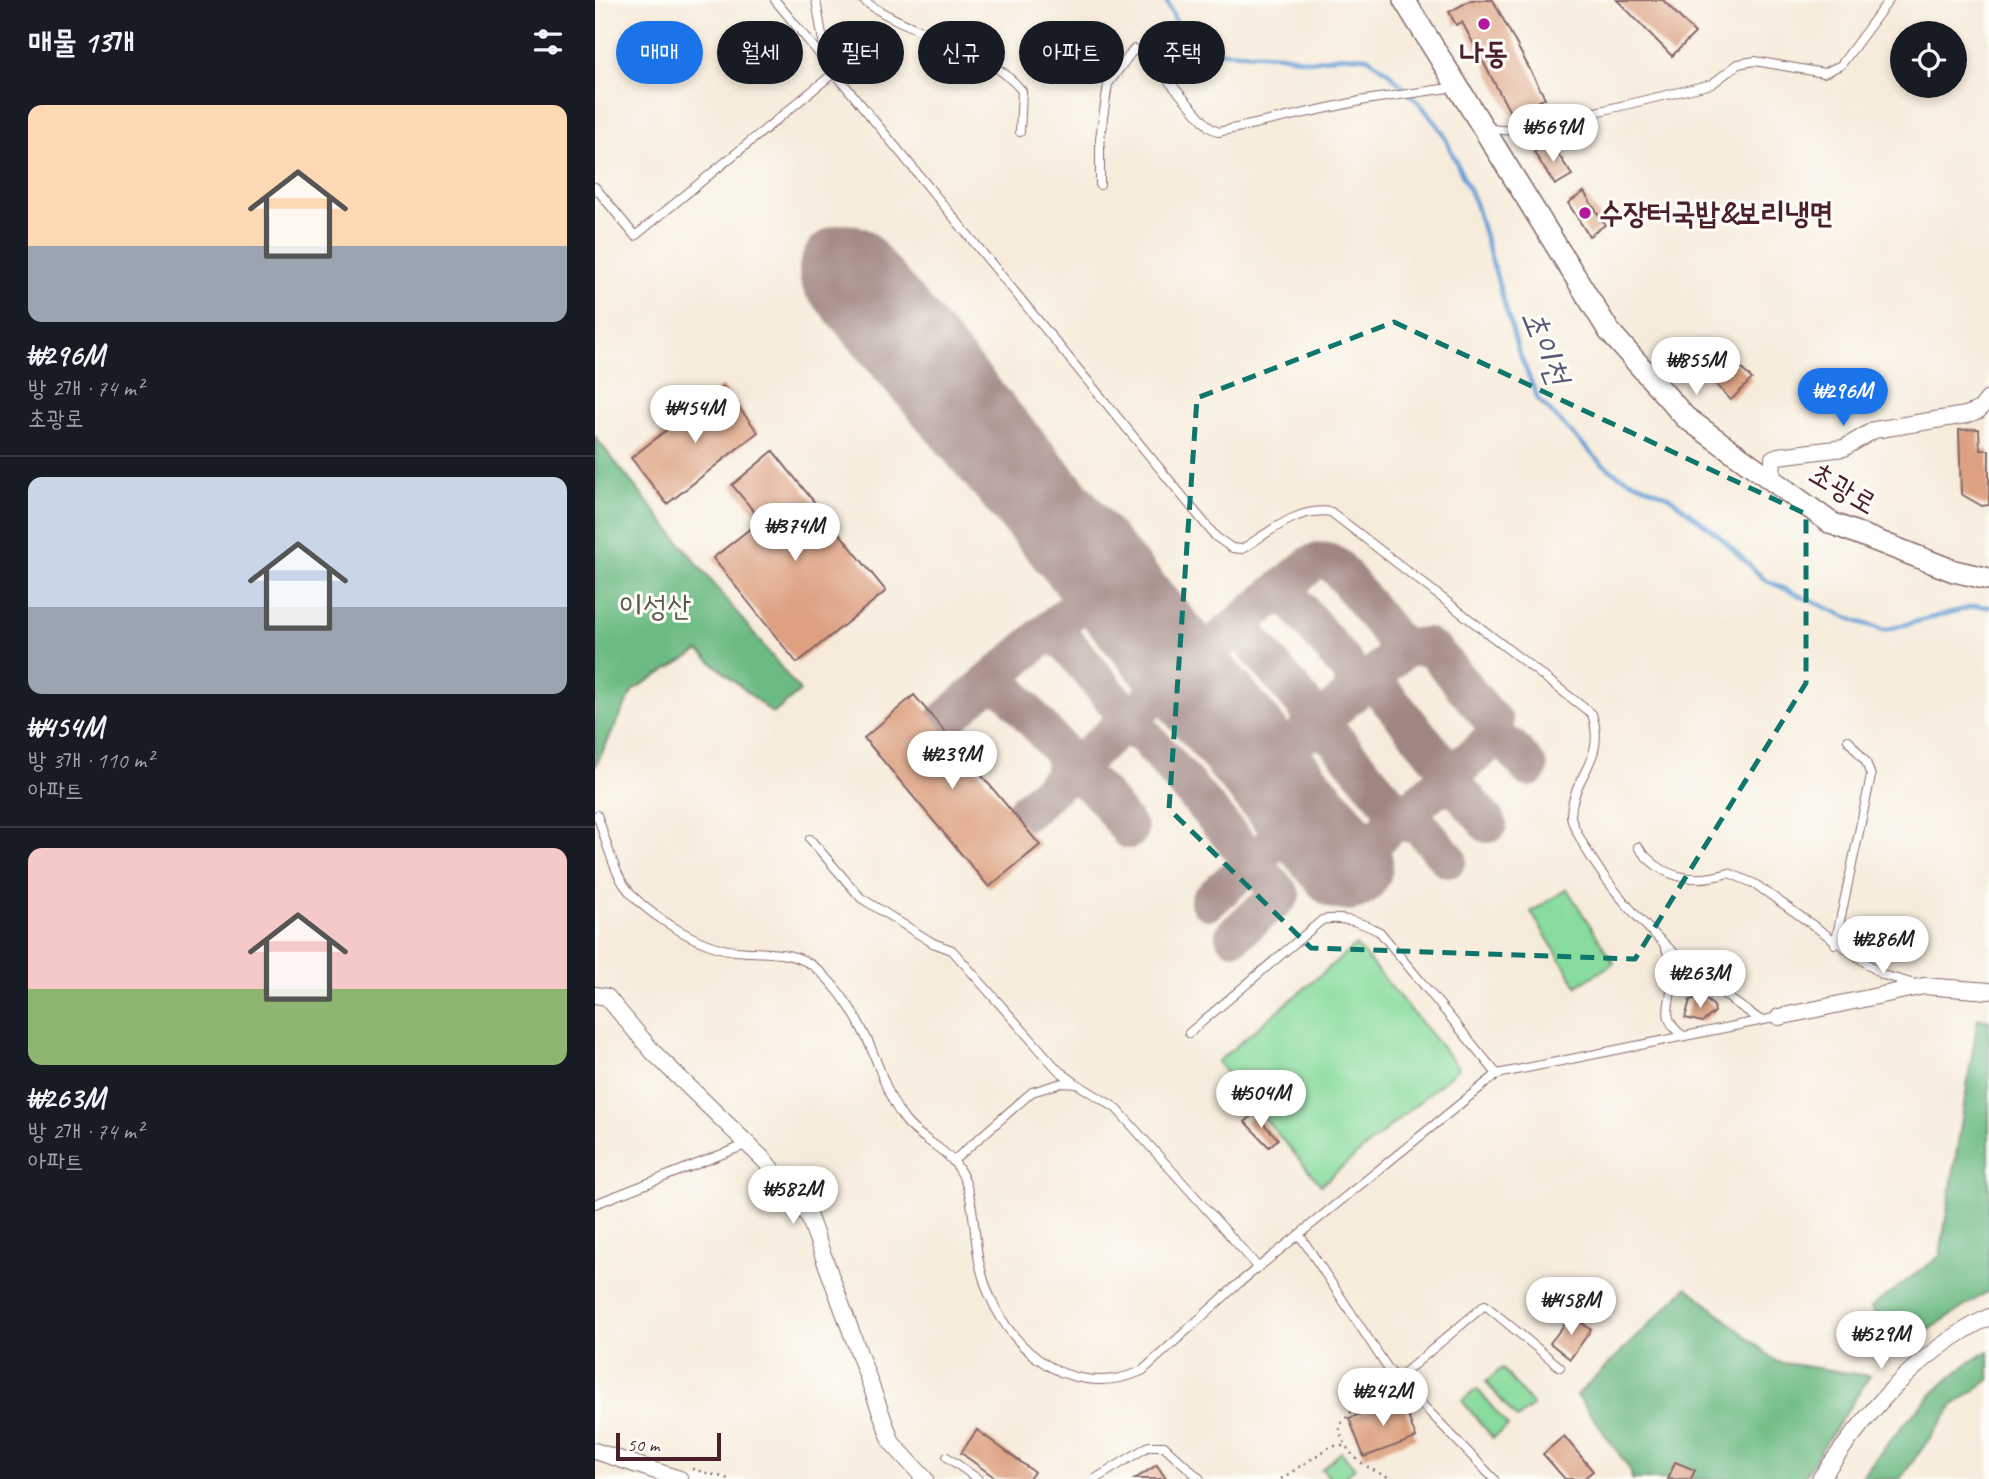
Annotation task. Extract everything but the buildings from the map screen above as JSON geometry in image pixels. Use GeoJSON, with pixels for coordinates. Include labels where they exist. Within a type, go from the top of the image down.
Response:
{"type":"FeatureCollection","features":[{"type":"Feature","properties":{"kind":"street","name":"초광로"},"geometry":{"type":"LineString","coordinates":[[1404,0],[1609,331],[1685,417],[1831,523],[1954,571],[1989,579]]}},
{"type":"Feature","properties":{"kind":"street"},"geometry":{"type":"LineString","coordinates":[[1777,484],[1771,468],[1773,458],[1844,448],[1874,430],[1966,415],[1979,410],[1989,398]]}},
{"type":"Feature","properties":{"kind":"street"},"geometry":{"type":"LineString","coordinates":[[1779,1017],[1924,986],[1989,991]]}},
{"type":"Feature","properties":{"kind":"street"},"geometry":{"type":"LineString","coordinates":[[595,995],[607,997],[653,1052],[748,1144],[809,1217],[892,1443],[925,1479]]}},
{"type":"Feature","properties":{"kind":"street"},"geometry":{"type":"LineString","coordinates":[[1820,1479],[1898,1380],[1963,1329],[1989,1317]]}},
{"type":"Feature","properties":{"kind":"street"},"geometry":{"type":"LineString","coordinates":[[595,1451],[675,1478]]}},
{"type":"Feature","properties":{"kind":"lane"},"geometry":{"type":"LineString","coordinates":[[775,0],[817,50]]}},
{"type":"Feature","properties":{"kind":"lane"},"geometry":{"type":"LineString","coordinates":[[816,0],[820,21]]}},
{"type":"Feature","properties":{"kind":"lane"},"geometry":{"type":"LineString","coordinates":[[863,0],[877,10],[913,25],[995,67],[1014,81],[1022,91],[1020,132]]}},
{"type":"Feature","properties":{"kind":"lane"},"geometry":{"type":"LineString","coordinates":[[1482,129],[1517,131],[1712,84],[1738,64],[1755,61],[1824,73],[1841,65],[1889,0]]}},
{"type":"Feature","properties":{"kind":"lane"},"geometry":{"type":"LineString","coordinates":[[1100,185],[1100,138],[1108,84],[1134,49],[1138,49],[1209,127],[1219,132],[1398,94],[1456,87]]}},
{"type":"Feature","properties":{"kind":"lane"},"geometry":{"type":"LineString","coordinates":[[595,187],[635,236],[820,84]]}},
{"type":"Feature","properties":{"kind":"lane"},"geometry":{"type":"LineString","coordinates":[[845,84],[1216,537],[1232,548],[1242,549],[1296,516],[1314,509],[1331,512],[1592,714],[1598,733],[1595,752],[1574,797],[1571,818],[1597,869],[1622,902],[1738,1005],[1759,1019]]}},
{"type":"Feature","properties":{"kind":"lane"},"geometry":{"type":"LineString","coordinates":[[1835,944],[1871,776],[1866,762],[1849,740]]}},
{"type":"Feature","properties":{"kind":"lane"},"geometry":{"type":"LineString","coordinates":[[597,815],[620,877],[635,897],[654,913],[719,947],[790,955],[803,959],[826,978],[867,1038],[882,1082],[905,1120],[953,1161],[970,1199],[980,1268],[997,1310],[1014,1338],[1037,1359],[1061,1373],[1099,1380],[1122,1380],[1142,1371],[1258,1267],[1497,1074],[1779,1017]]}},
{"type":"Feature","properties":{"kind":"lane"},"geometry":{"type":"LineString","coordinates":[[810,839],[861,898],[933,943],[952,950],[1058,1070],[1116,1108],[1258,1267]]}},
{"type":"Feature","properties":{"kind":"lane"},"geometry":{"type":"LineString","coordinates":[[1638,847],[1650,864],[1678,878],[1707,880],[1729,873],[1755,884],[1835,944],[1883,975],[1924,986]]}},
{"type":"Feature","properties":{"kind":"lane"},"geometry":{"type":"LineString","coordinates":[[1189,1033],[1322,920],[1336,918],[1361,922],[1380,932],[1497,1074]]}},
{"type":"Feature","properties":{"kind":"lane"},"geometry":{"type":"LineString","coordinates":[[1661,937],[1672,963],[1673,982],[1667,1014],[1669,1023],[1682,1035]]}},
{"type":"Feature","properties":{"kind":"lane"},"geometry":{"type":"LineString","coordinates":[[953,1161],[1032,1092],[1062,1083],[1077,1084]]}},
{"type":"Feature","properties":{"kind":"lane"},"geometry":{"type":"LineString","coordinates":[[595,1204],[748,1144]]}},
{"type":"Feature","properties":{"kind":"lane"},"geometry":{"type":"LineString","coordinates":[[1299,1234],[1397,1379],[1494,1479]]}},
{"type":"Feature","properties":{"kind":"lane"},"geometry":{"type":"LineString","coordinates":[[1397,1379],[1485,1305],[1560,1367]]}},
{"type":"Feature","properties":{"kind":"lane"},"geometry":{"type":"LineString","coordinates":[[1095,1479],[1149,1446],[1158,1445],[1164,1446],[1200,1479]]}},
{"type":"Feature","properties":{"kind":"lane"},"geometry":{"type":"LineString","coordinates":[[947,1457],[978,1479]]}},
{"type":"Feature","properties":{"kind":"path"},"geometry":{"type":"LineString","coordinates":[[1388,1391],[1365,1401],[1344,1418],[1339,1426],[1347,1446],[1367,1470],[1393,1479]]}},
{"type":"Feature","properties":{"kind":"path"},"geometry":{"type":"LineString","coordinates":[[1281,1479],[1331,1446],[1347,1446]]}},
{"type":"Feature","properties":{"kind":"highlighted area"},"geometry":{"type":"Polygon","coordinates":[[[1394,322],[1806,514],[1806,683],[1635,959],[1311,948],[1169,809],[1197,398],[1394,322]]]}},
{"type":"Feature","properties":{"kind":"green space","name":"이성산"},"geometry":{"type":"Polygon","coordinates":[[[595,437],[800,691],[773,714],[699,651],[633,690],[595,767],[595,437]]]}},
{"type":"Feature","properties":{"kind":"green space"},"geometry":{"type":"Polygon","coordinates":[[[1567,889],[1614,963],[1577,986],[1531,912],[1567,889]]]}},
{"type":"Feature","properties":{"kind":"green space"},"geometry":{"type":"Polygon","coordinates":[[[1356,945],[1459,1068],[1321,1185],[1217,1062],[1356,945]]]}},
{"type":"Feature","properties":{"kind":"green space"},"geometry":{"type":"Polygon","coordinates":[[[1978,1018],[1989,1021],[1989,1291],[1892,1353],[1871,1307],[1940,1256],[1978,1018]]]}},
{"type":"Feature","properties":{"kind":"green space"},"geometry":{"type":"Polygon","coordinates":[[[1687,1287],[1777,1362],[1870,1376],[1802,1479],[1632,1479],[1631,1471],[1577,1395],[1687,1287]]]}},
{"type":"Feature","properties":{"kind":"green space"},"geometry":{"type":"Polygon","coordinates":[[[1989,1351],[1989,1380],[1954,1405],[1900,1479],[1860,1479],[1902,1426],[1936,1391],[1972,1361],[1989,1351]]]}},
{"type":"Feature","properties":{"kind":"green space"},"geometry":{"type":"Polygon","coordinates":[[[1502,1368],[1533,1406],[1517,1419],[1486,1382],[1502,1368]]]}},
{"type":"Feature","properties":{"kind":"green space"},"geometry":{"type":"Polygon","coordinates":[[[1477,1389],[1508,1426],[1493,1438],[1462,1401],[1477,1389]]]}},
{"type":"Feature","properties":{"kind":"green space"},"geometry":{"type":"Polygon","coordinates":[[[1341,1452],[1355,1468],[1342,1479],[1331,1479],[1322,1469],[1341,1452]]]}},
{"type":"Feature","properties":{"kind":"waterway","name":"초이천"},"geometry":{"type":"LineString","coordinates":[[1166,0],[1181,33],[1204,51],[1281,55],[1311,61],[1342,56],[1367,57],[1387,71],[1422,106],[1442,131],[1475,203],[1518,350],[1538,399],[1600,462],[1618,475],[1668,496],[1718,535],[1765,580],[1856,621],[1884,630],[1976,606],[1989,607]]}},
{"type":"Feature","properties":{"kind":"taxiway"},"geometry":{"type":"LineString","coordinates":[[1025,812],[1183,671],[1311,564],[1332,563],[1338,568],[1395,640],[1393,659]]}},
{"type":"Feature","properties":{"kind":"taxiway"},"geometry":{"type":"LineString","coordinates":[[945,720],[1107,581]]}},
{"type":"Feature","properties":{"kind":"taxiway"},"geometry":{"type":"LineString","coordinates":[[1271,597],[1291,598],[1352,673],[1354,684],[1351,695]]}},
{"type":"Feature","properties":{"kind":"taxiway"},"geometry":{"type":"LineString","coordinates":[[1229,632],[1244,635],[1251,640],[1310,711],[1308,732]]}},
{"type":"Feature","properties":{"kind":"taxiway"},"geometry":{"type":"LineString","coordinates":[[1043,635],[1064,640],[1121,709],[1121,726]]}},
{"type":"Feature","properties":{"kind":"taxiway"},"geometry":{"type":"LineString","coordinates":[[1265,768],[1406,648],[1426,646],[1437,654],[1495,724],[1491,741],[1346,864]]}},
{"type":"Feature","properties":{"kind":"taxiway"},"geometry":{"type":"LineString","coordinates":[[979,691],[990,684],[1008,690],[1065,756],[1063,778],[1083,779],[1092,785],[1129,830]]}},
{"type":"Feature","properties":{"kind":"taxiway"},"geometry":{"type":"LineString","coordinates":[[1359,688],[1371,686],[1381,690],[1441,762],[1444,772],[1440,785],[1459,790],[1488,824]]}},
{"type":"Feature","properties":{"kind":"taxiway"},"geometry":{"type":"LineString","coordinates":[[1117,729],[1127,728],[1144,735],[1281,895],[1234,935]]}},
{"type":"Feature","properties":{"kind":"taxiway"},"geometry":{"type":"LineString","coordinates":[[1308,732],[1321,729],[1334,738],[1391,805],[1391,826]]}},
{"type":"Feature","properties":{"kind":"taxiway"},"geometry":{"type":"LineString","coordinates":[[1491,741],[1508,746],[1529,768]]}},
{"type":"Feature","properties":{"kind":"taxiway"},"geometry":{"type":"LineString","coordinates":[[1209,901],[1304,815]]}},
{"type":"Feature","properties":{"kind":"taxiway"},"geometry":{"type":"LineString","coordinates":[[1397,821],[1419,825],[1448,859]]}},
{"type":"Feature","properties":{"kind":"runway"},"geometry":{"type":"LineString","coordinates":[[846,271],[1346,864]]}},
{"type":"Feature","properties":{"kind":"place","name":"나동"},"geometry":{"type":"Point","coordinates":[1484,24]}},
{"type":"Feature","properties":{"kind":"place","name":"수장터국밥&보리냉면"},"geometry":{"type":"Point","coordinates":[1585,213]}}]}
